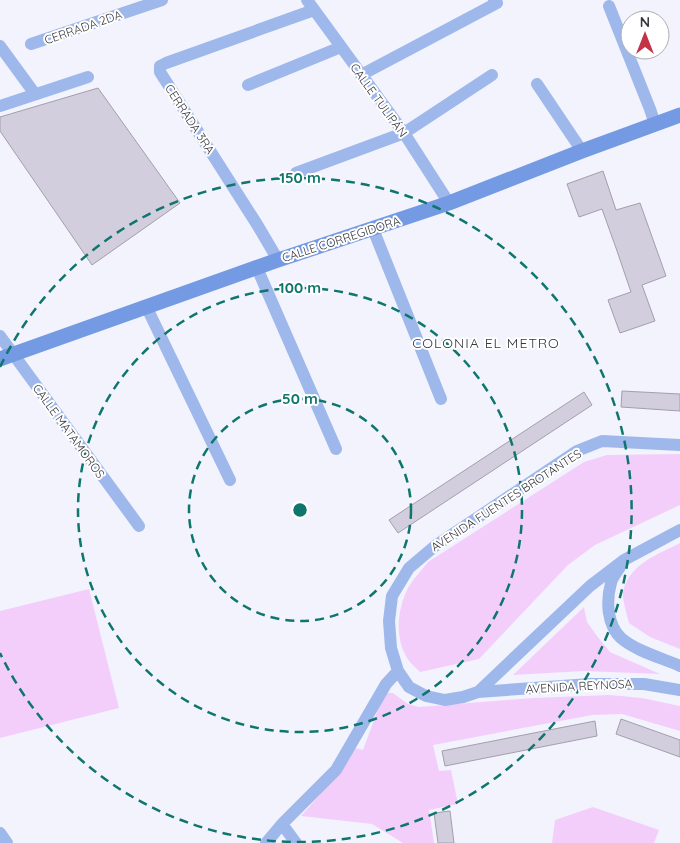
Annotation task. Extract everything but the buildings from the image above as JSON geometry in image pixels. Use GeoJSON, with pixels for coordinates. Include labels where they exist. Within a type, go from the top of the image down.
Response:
{"type":"FeatureCollection","features":[{"type":"Feature","properties":{"kind":"street","name":"CERRADA 2DA"},"geometry":{"type":"LineString","coordinates":[[31,44],[162,0]]}},
{"type":"Feature","properties":{"kind":"street"},"geometry":{"type":"LineString","coordinates":[[360,75],[496,1]]}},
{"type":"Feature","properties":{"kind":"street","name":"CALLE TULIPÁN"},"geometry":{"type":"LineString","coordinates":[[310,5],[404,133],[449,203]]}},
{"type":"Feature","properties":{"kind":"street","name":"CERRADA 3RA"},"geometry":{"type":"LineString","coordinates":[[278,260],[160,72],[160,66],[310,5]]}},
{"type":"Feature","properties":{"kind":"street"},"geometry":{"type":"LineString","coordinates":[[609,6],[650,109],[654,124]]}},
{"type":"Feature","properties":{"kind":"street"},"geometry":{"type":"LineString","coordinates":[[0,46],[35,94]]}},
{"type":"Feature","properties":{"kind":"street"},"geometry":{"type":"LineString","coordinates":[[248,85],[341,47]]}},
{"type":"Feature","properties":{"kind":"street"},"geometry":{"type":"LineString","coordinates":[[296,173],[404,133],[492,75]]}},
{"type":"Feature","properties":{"kind":"street"},"geometry":{"type":"LineString","coordinates":[[0,106],[88,77]]}},
{"type":"Feature","properties":{"kind":"street"},"geometry":{"type":"LineString","coordinates":[[537,84],[582,151]]}},
{"type":"Feature","properties":{"kind":"street","name":"CALLE CORREGIDORA"},"geometry":{"type":"LineString","coordinates":[[7,357],[278,260],[449,203],[680,115]]}},
{"type":"Feature","properties":{"kind":"street"},"geometry":{"type":"LineString","coordinates":[[373,229],[441,399]]}},
{"type":"Feature","properties":{"kind":"street"},"geometry":{"type":"LineString","coordinates":[[257,268],[336,449]]}},
{"type":"Feature","properties":{"kind":"street"},"geometry":{"type":"LineString","coordinates":[[147,308],[230,480]]}},
{"type":"Feature","properties":{"kind":"street","name":"CALLE MATAMOROS"},"geometry":{"type":"LineString","coordinates":[[0,336],[7,357],[139,526]]}},
{"type":"Feature","properties":{"kind":"street","name":"AVENIDA FUENTES BROTANTES"},"geometry":{"type":"LineString","coordinates":[[680,445],[602,441],[577,452],[435,546],[408,568],[392,596],[389,621],[391,648],[398,671],[408,687],[426,696],[445,700],[478,692],[590,586],[624,560],[680,530]]}},
{"type":"Feature","properties":{"kind":"street"},"geometry":{"type":"LineString","coordinates":[[624,560],[611,581],[608,595],[608,610],[612,624],[620,637],[635,647],[680,666]]}},
{"type":"Feature","properties":{"kind":"street"},"geometry":{"type":"LineString","coordinates":[[266,843],[282,824],[336,770],[386,684],[398,671]]}},
{"type":"Feature","properties":{"kind":"street","name":"AVENIDA REYNOSA"},"geometry":{"type":"LineString","coordinates":[[478,692],[590,684],[644,684],[680,690]]}},
{"type":"Feature","properties":{"kind":"street"},"geometry":{"type":"LineString","coordinates":[[282,824],[296,843]]}},
{"type":"Feature","properties":{"kind":"street"},"geometry":{"type":"LineString","coordinates":[[0,833],[7,843]]}},
{"type":"Feature","properties":{"kind":"shaded area"},"geometry":{"type":"Polygon","coordinates":[[[680,454],[680,505],[595,545],[568,565],[479,659],[420,672],[409,661],[400,639],[401,605],[407,590],[428,562],[584,462],[607,455],[680,454]]]}},
{"type":"Feature","properties":{"kind":"shaded area"},"geometry":{"type":"Polygon","coordinates":[[[680,543],[680,649],[650,637],[629,623],[623,592],[626,582],[638,567],[653,556],[680,543]]]}},
{"type":"Feature","properties":{"kind":"shaded area"},"geometry":{"type":"Polygon","coordinates":[[[89,589],[119,708],[0,738],[0,611],[89,589]]]}},
{"type":"Feature","properties":{"kind":"shaded area"},"geometry":{"type":"Polygon","coordinates":[[[584,607],[587,622],[610,652],[660,674],[584,671],[513,675],[584,607]]]}},
{"type":"Feature","properties":{"kind":"shaded area"},"geometry":{"type":"Polygon","coordinates":[[[384,693],[393,693],[408,704],[419,707],[533,698],[610,695],[642,698],[680,706],[680,731],[622,714],[592,715],[433,745],[439,771],[451,770],[458,804],[429,810],[434,843],[403,843],[372,824],[301,816],[340,772],[351,747],[363,750],[384,693]]]}},
{"type":"Feature","properties":{"kind":"shaded area"},"geometry":{"type":"Polygon","coordinates":[[[593,807],[659,830],[654,843],[552,843],[555,820],[593,807]]]}},
{"type":"Feature","properties":{"kind":"district","name":"COLONIA EL METRO"},"geometry":{"type":"Point","coordinates":[486,343]}}]}
